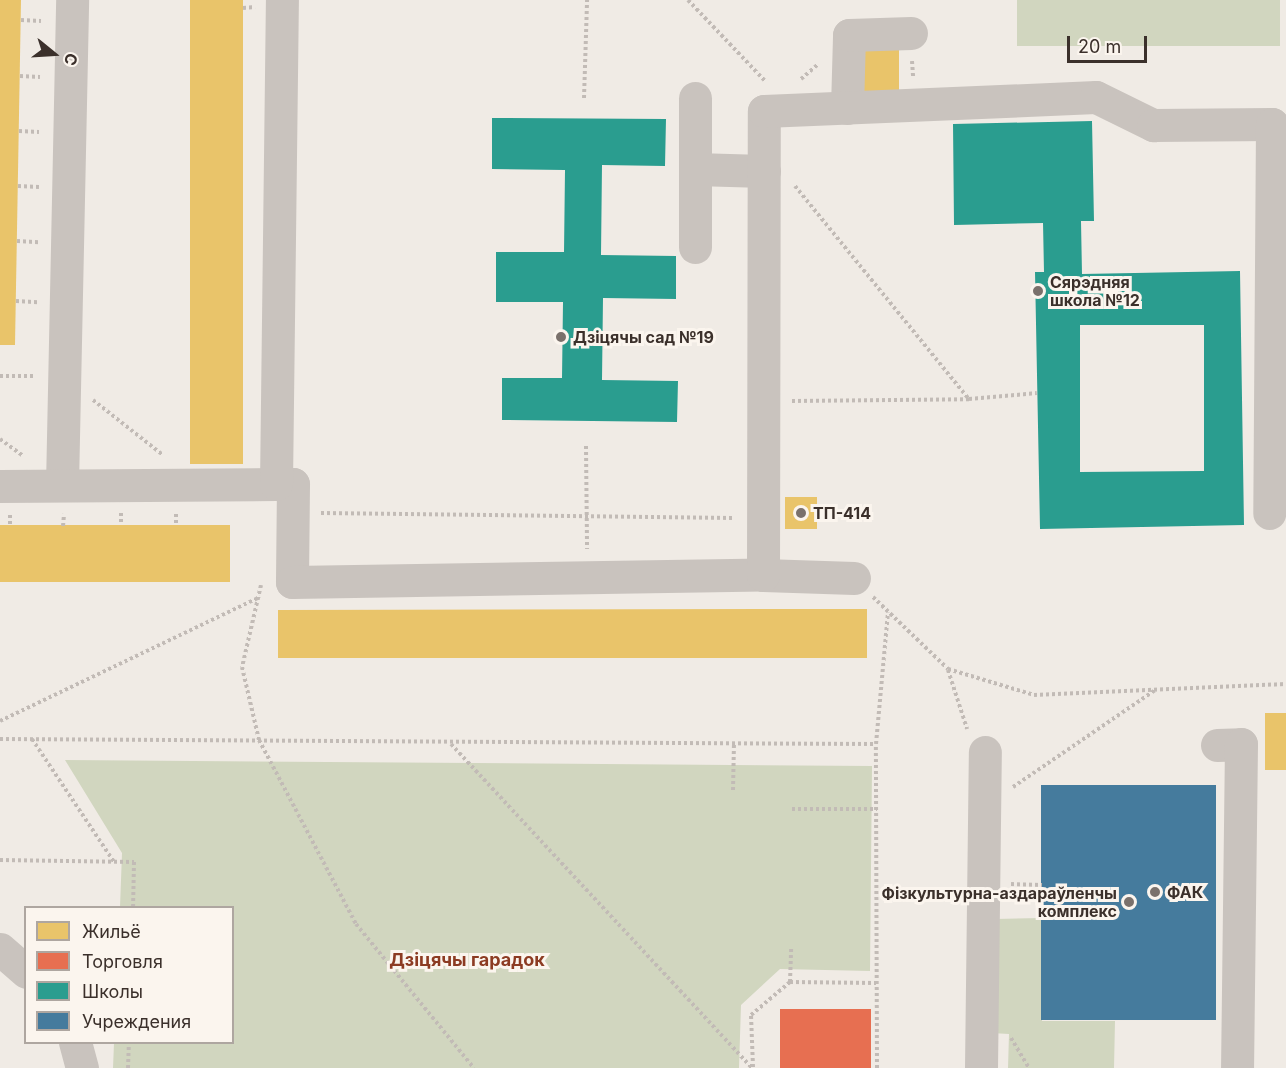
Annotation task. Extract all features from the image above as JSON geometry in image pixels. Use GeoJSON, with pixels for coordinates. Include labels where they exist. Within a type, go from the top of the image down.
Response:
{"type":"FeatureCollection","features":[{"type":"Feature","properties":{"kind":"lane"},"geometry":{"type":"LineString","coordinates":[[62,485],[72,0]]}},
{"type":"Feature","properties":{"kind":"lane"},"geometry":{"type":"LineString","coordinates":[[276,484],[282,0]]}},
{"type":"Feature","properties":{"kind":"lane"},"geometry":{"type":"LineString","coordinates":[[847,108],[849,35],[911,33]]}},
{"type":"Feature","properties":{"kind":"lane"},"geometry":{"type":"LineString","coordinates":[[764,575],[764,518],[777,176],[764,111],[1096,97],[1153,125],[1272,124],[1269,513]]}},
{"type":"Feature","properties":{"kind":"lane"},"geometry":{"type":"LineString","coordinates":[[694,247],[695,98]]}},
{"type":"Feature","properties":{"kind":"lane"},"geometry":{"type":"LineString","coordinates":[[695,170],[777,176]]}},
{"type":"Feature","properties":{"kind":"lane"},"geometry":{"type":"LineString","coordinates":[[0,486],[293,484],[292,582],[764,575],[854,578]]}},
{"type":"Feature","properties":{"kind":"lane"},"geometry":{"type":"LineString","coordinates":[[1217,745],[1241,744],[1238,1068]]}},
{"type":"Feature","properties":{"kind":"lane"},"geometry":{"type":"LineString","coordinates":[[981,1068],[985,752]]}},
{"type":"Feature","properties":{"kind":"lane"},"geometry":{"type":"LineString","coordinates":[[0,948],[24,970]]}},
{"type":"Feature","properties":{"kind":"lane"},"geometry":{"type":"LineString","coordinates":[[76,1044],[82,1068]]}},
{"type":"Feature","properties":{"kind":"path"},"geometry":{"type":"LineString","coordinates":[[584,98],[587,0]]}},
{"type":"Feature","properties":{"kind":"path"},"geometry":{"type":"LineString","coordinates":[[688,0],[773,89]]}},
{"type":"Feature","properties":{"kind":"path"},"geometry":{"type":"LineString","coordinates":[[21,20],[42,21]]}},
{"type":"Feature","properties":{"kind":"path"},"geometry":{"type":"LineString","coordinates":[[798,82],[849,35]]}},
{"type":"Feature","properties":{"kind":"path"},"geometry":{"type":"LineString","coordinates":[[20,76],[41,77]]}},
{"type":"Feature","properties":{"kind":"path"},"geometry":{"type":"LineString","coordinates":[[19,131],[40,132]]}},
{"type":"Feature","properties":{"kind":"path"},"geometry":{"type":"LineString","coordinates":[[777,176],[969,399]]}},
{"type":"Feature","properties":{"kind":"path"},"geometry":{"type":"LineString","coordinates":[[18,186],[39,187]]}},
{"type":"Feature","properties":{"kind":"path"},"geometry":{"type":"LineString","coordinates":[[17,242],[39,242]]}},
{"type":"Feature","properties":{"kind":"path"},"geometry":{"type":"LineString","coordinates":[[16,301],[38,302]]}},
{"type":"Feature","properties":{"kind":"path"},"geometry":{"type":"LineString","coordinates":[[0,376],[63,377],[198,483]]}},
{"type":"Feature","properties":{"kind":"path"},"geometry":{"type":"LineString","coordinates":[[789,401],[969,399],[1037,393]]}},
{"type":"Feature","properties":{"kind":"path"},"geometry":{"type":"LineString","coordinates":[[0,439],[28,460]]}},
{"type":"Feature","properties":{"kind":"path"},"geometry":{"type":"LineString","coordinates":[[586,446],[588,578]]}},
{"type":"Feature","properties":{"kind":"path"},"geometry":{"type":"LineString","coordinates":[[292,512],[587,519],[764,518]]}},
{"type":"Feature","properties":{"kind":"path"},"geometry":{"type":"LineString","coordinates":[[854,578],[948,669],[1034,695],[1286,684]]}},
{"type":"Feature","properties":{"kind":"path"},"geometry":{"type":"LineString","coordinates":[[0,721],[261,596],[242,667],[259,740],[356,924],[474,1068]]}},
{"type":"Feature","properties":{"kind":"path"},"geometry":{"type":"LineString","coordinates":[[877,1068],[876,744],[888,613]]}},
{"type":"Feature","properties":{"kind":"path"},"geometry":{"type":"LineString","coordinates":[[1007,791],[1156,690]]}},
{"type":"Feature","properties":{"kind":"path"},"geometry":{"type":"LineString","coordinates":[[31,738],[114,862]]}},
{"type":"Feature","properties":{"kind":"path"},"geometry":{"type":"LineString","coordinates":[[0,739],[259,740],[451,744],[876,744]]}},
{"type":"Feature","properties":{"kind":"path"},"geometry":{"type":"LineString","coordinates":[[451,744],[753,1068]]}},
{"type":"Feature","properties":{"kind":"path"},"geometry":{"type":"LineString","coordinates":[[733,790],[734,744]]}},
{"type":"Feature","properties":{"kind":"path"},"geometry":{"type":"LineString","coordinates":[[792,809],[877,809]]}},
{"type":"Feature","properties":{"kind":"path"},"geometry":{"type":"LineString","coordinates":[[0,860],[134,862],[133,906]]}},
{"type":"Feature","properties":{"kind":"path"},"geometry":{"type":"LineString","coordinates":[[1007,884],[1042,885]]}},
{"type":"Feature","properties":{"kind":"path"},"geometry":{"type":"LineString","coordinates":[[790,982],[791,946]]}},
{"type":"Feature","properties":{"kind":"path"},"geometry":{"type":"LineString","coordinates":[[753,1068],[752,1015],[790,982],[876,983]]}},
{"type":"Feature","properties":{"kind":"path"},"geometry":{"type":"LineString","coordinates":[[1009,1034],[1029,1068]]}},
{"type":"Feature","properties":{"kind":"path"},"geometry":{"type":"LineString","coordinates":[[128,1068],[129,1044]]}},
{"type":"Feature","properties":{"kind":"green space"},"geometry":{"type":"Polygon","coordinates":[[[1017,0],[1280,0],[1280,46],[1017,46],[1017,0]]]}},
{"type":"Feature","properties":{"kind":"green space"},"geometry":{"type":"Polygon","coordinates":[[[65,760],[872,766],[870,971],[780,969],[741,1005],[739,1068],[113,1068],[114,1044],[234,1044],[234,906],[120,906],[122,853],[65,760]]]}},
{"type":"Feature","properties":{"kind":"green space"},"geometry":{"type":"Polygon","coordinates":[[[1042,918],[1042,1021],[1115,1021],[1114,1068],[1008,1068],[1009,1034],[991,1033],[995,919],[1042,918]]]}},
{"type":"Feature","properties":{"kind":"building: Жильё"},"geometry":{"type":"Polygon","coordinates":[[[0,0],[21,0],[15,345],[0,345],[0,0]]]}},
{"type":"Feature","properties":{"kind":"building: Жильё"},"geometry":{"type":"Polygon","coordinates":[[[190,0],[243,0],[243,464],[190,464],[190,0]]]}},
{"type":"Feature","properties":{"kind":"building: Жильё"},"geometry":{"type":"Polygon","coordinates":[[[858,47],[899,47],[899,92],[858,92],[858,47]]]}},
{"type":"Feature","properties":{"kind":"building: Жильё","name":"ТП-414"},"geometry":{"type":"Polygon","coordinates":[[[785,497],[817,497],[817,529],[785,529],[785,497]]]}},
{"type":"Feature","properties":{"kind":"building: Жильё"},"geometry":{"type":"Polygon","coordinates":[[[0,525],[230,525],[230,582],[0,582],[0,525]]]}},
{"type":"Feature","properties":{"kind":"building: Жильё"},"geometry":{"type":"Polygon","coordinates":[[[867,609],[867,658],[278,658],[278,610],[867,609]]]}},
{"type":"Feature","properties":{"kind":"building: Жильё"},"geometry":{"type":"Polygon","coordinates":[[[1265,713],[1286,713],[1286,770],[1265,770],[1265,713]]]}},
{"type":"Feature","properties":{"kind":"building: Торговля"},"geometry":{"type":"Polygon","coordinates":[[[780,1009],[871,1009],[871,1068],[780,1068],[780,1009]]]}},
{"type":"Feature","properties":{"kind":"building: Школы"},"geometry":{"type":"Polygon","coordinates":[[[492,118],[666,119],[665,166],[602,165],[601,255],[676,256],[676,299],[603,298],[602,380],[678,381],[677,422],[502,420],[502,378],[562,378],[563,302],[496,302],[496,252],[564,252],[565,170],[492,169],[492,118]]]}},
{"type":"Feature","properties":{"kind":"building: Школы"},"geometry":{"type":"Polygon","coordinates":[[[1092,121],[1094,221],[1081,221],[1082,274],[1240,271],[1244,525],[1040,529],[1035,272],[1044,272],[1043,223],[954,225],[953,124],[1092,121]],[[1080,325],[1080,472],[1204,471],[1204,325],[1080,325]]]}},
{"type":"Feature","properties":{"kind":"building: Учреждения","name":"Фізкультурна-аздараўленчы комплекс"},"geometry":{"type":"Polygon","coordinates":[[[1041,785],[1216,785],[1216,1020],[1041,1020],[1041,785]]]}},
{"type":"Feature","properties":{"kind":"place","name":"Сярэдняя школа №12"},"geometry":{"type":"Point","coordinates":[1038,291]}},
{"type":"Feature","properties":{"kind":"place","name":"Дзіцячы сад №19"},"geometry":{"type":"Point","coordinates":[561,337]}},
{"type":"Feature","properties":{"kind":"place","name":"ТП-414"},"geometry":{"type":"Point","coordinates":[801,513]}},
{"type":"Feature","properties":{"kind":"place","name":"ФАК"},"geometry":{"type":"Point","coordinates":[1155,892]}},
{"type":"Feature","properties":{"kind":"place","name":"Фізкультурна-аздараўленчы комплекс"},"geometry":{"type":"Point","coordinates":[1129,902]}},
{"type":"Feature","properties":{"kind":"district","name":"Дзіцячы гарадок"},"geometry":{"type":"Point","coordinates":[467,960]}}]}
